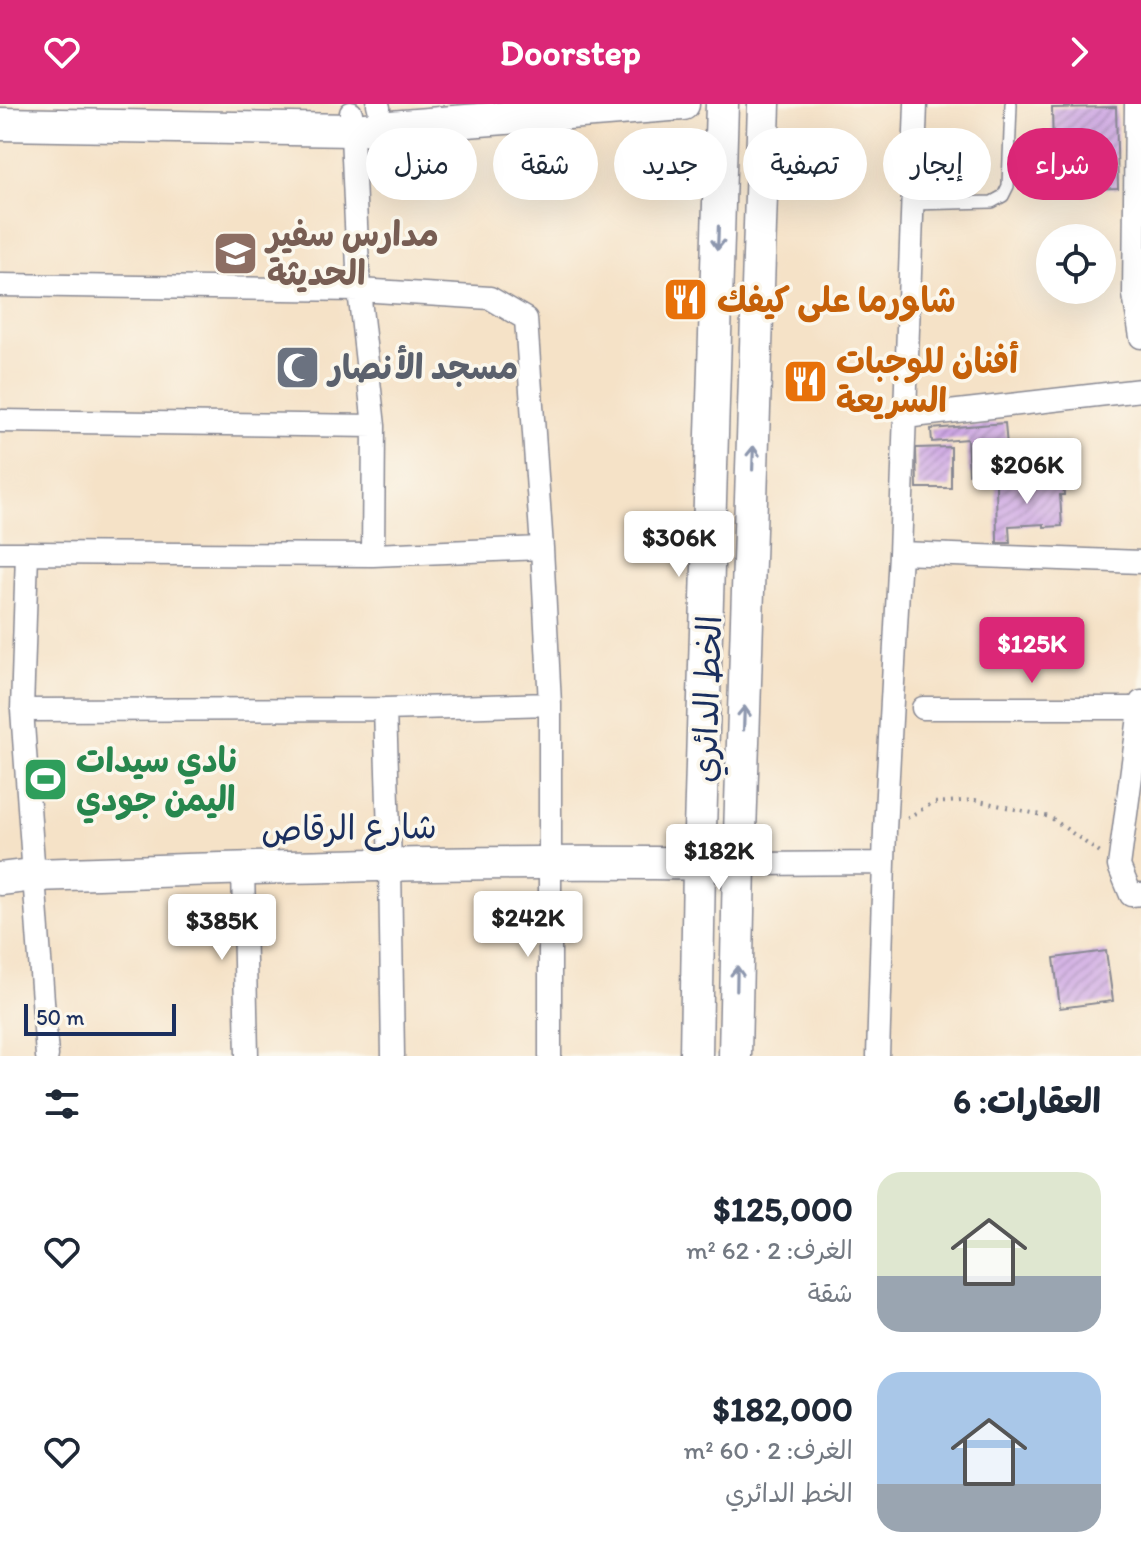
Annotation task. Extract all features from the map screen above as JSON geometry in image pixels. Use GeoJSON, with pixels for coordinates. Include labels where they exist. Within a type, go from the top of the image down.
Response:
{"type":"FeatureCollection","features":[{"type":"Feature","properties":{"kind":"main road"},"geometry":{"type":"LineString","coordinates":[[365,114],[435,104]]}},
{"type":"Feature","properties":{"kind":"main road"},"geometry":{"type":"LineString","coordinates":[[9,112],[365,114],[683,104]]}},
{"type":"Feature","properties":{"kind":"main road","name":"الخط الدائري"},"geometry":{"type":"LineString","coordinates":[[696,1056],[722,104]]}},
{"type":"Feature","properties":{"kind":"main road","name":"الخط الدائري"},"geometry":{"type":"LineString","coordinates":[[735,1056],[764,104]]}},
{"type":"Feature","properties":{"kind":"main road","name":"شارع الرقاص"},"geometry":{"type":"LineString","coordinates":[[0,879],[34,875],[390,865],[739,864]]}},
{"type":"Feature","properties":{"kind":"street"},"geometry":{"type":"LineString","coordinates":[[878,1056],[916,104]]}},
{"type":"Feature","properties":{"kind":"street"},"geometry":{"type":"LineString","coordinates":[[1136,104],[1134,295],[1141,337]]}},
{"type":"Feature","properties":{"kind":"street"},"geometry":{"type":"LineString","coordinates":[[365,114],[359,290],[374,426],[373,555]]}},
{"type":"Feature","properties":{"kind":"street"},"geometry":{"type":"LineString","coordinates":[[0,285],[359,290],[490,298],[526,319],[550,704],[550,1056]]}},
{"type":"Feature","properties":{"kind":"street"},"geometry":{"type":"LineString","coordinates":[[905,417],[1141,390]]}},
{"type":"Feature","properties":{"kind":"street"},"geometry":{"type":"LineString","coordinates":[[0,421],[374,426]]}},
{"type":"Feature","properties":{"kind":"street"},"geometry":{"type":"LineString","coordinates":[[0,553],[373,555],[542,548]]}},
{"type":"Feature","properties":{"kind":"street"},"geometry":{"type":"LineString","coordinates":[[27,553],[22,710],[47,1056]]}},
{"type":"Feature","properties":{"kind":"street"},"geometry":{"type":"LineString","coordinates":[[900,553],[1141,562]]}},
{"type":"Feature","properties":{"kind":"street"},"geometry":{"type":"LineString","coordinates":[[1141,702],[1119,866],[1131,895],[1141,894]]}},
{"type":"Feature","properties":{"kind":"street"},"geometry":{"type":"LineString","coordinates":[[22,710],[385,709],[550,704]]}},
{"type":"Feature","properties":{"kind":"street"},"geometry":{"type":"LineString","coordinates":[[923,708],[1140,708]]}},
{"type":"Feature","properties":{"kind":"street"},"geometry":{"type":"LineString","coordinates":[[385,709],[393,1056]]}},
{"type":"Feature","properties":{"kind":"street"},"geometry":{"type":"LineString","coordinates":[[739,864],[884,863]]}},
{"type":"Feature","properties":{"kind":"street"},"geometry":{"type":"LineString","coordinates":[[243,868],[247,1056]]}},
{"type":"Feature","properties":{"kind":"lane"},"geometry":{"type":"LineString","coordinates":[[913,204],[992,202],[1003,196],[1008,186],[1011,104]]}},
{"type":"Feature","properties":{"kind":"path"},"geometry":{"type":"LineString","coordinates":[[885,830],[933,803],[975,800],[1050,817],[1119,866]]}},
{"type":"Feature","properties":{"kind":"building"},"geometry":{"type":"Polygon","coordinates":[[[1116,107],[1117,128],[1052,128],[1052,108],[1116,107]]]}},
{"type":"Feature","properties":{"kind":"building"},"geometry":{"type":"Polygon","coordinates":[[[1005,423],[1009,470],[969,474],[967,439],[932,442],[931,429],[1005,423]]]}},
{"type":"Feature","properties":{"kind":"building"},"geometry":{"type":"Polygon","coordinates":[[[951,447],[951,488],[917,488],[916,448],[951,447]]]}},
{"type":"Feature","properties":{"kind":"building"},"geometry":{"type":"Polygon","coordinates":[[[1019,479],[1029,479],[1031,483],[1063,481],[1064,495],[1060,495],[1062,526],[1009,526],[1010,543],[997,543],[996,483],[1019,483],[1019,479]]]}},
{"type":"Feature","properties":{"kind":"building"},"geometry":{"type":"Polygon","coordinates":[[[1106,951],[1113,1001],[1060,1008],[1054,958],[1106,951]]]}},
{"type":"Feature","properties":{"kind":"place","name":"مدارس سفير الحديثة"},"geometry":{"type":"Point","coordinates":[236,254]}},
{"type":"Feature","properties":{"kind":"place","name":"شاورما على كيفك"},"geometry":{"type":"Point","coordinates":[686,300]}},
{"type":"Feature","properties":{"kind":"place","name":"مسجد الأنصار"},"geometry":{"type":"Point","coordinates":[298,367]}},
{"type":"Feature","properties":{"kind":"place","name":"أفنان للوجبات السريعة"},"geometry":{"type":"Point","coordinates":[805,381]}},
{"type":"Feature","properties":{"kind":"place","name":"نادي سيدات اليمن جودي"},"geometry":{"type":"Point","coordinates":[45,780]}}]}
